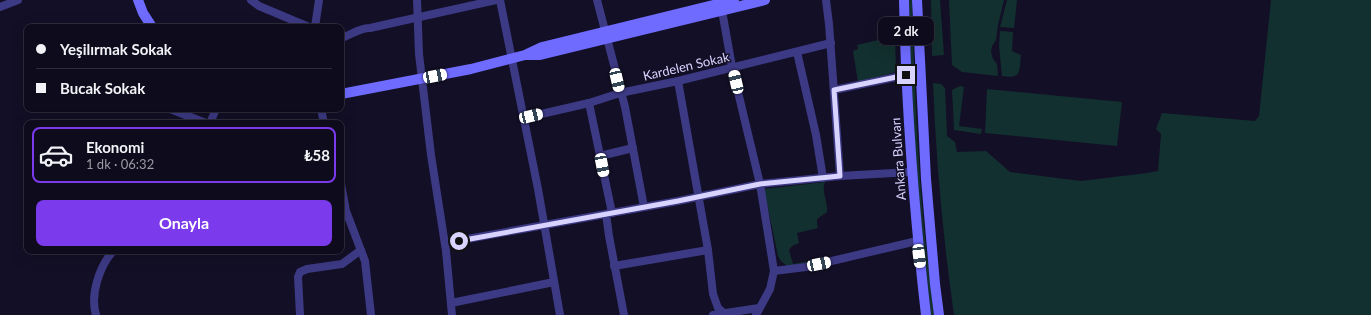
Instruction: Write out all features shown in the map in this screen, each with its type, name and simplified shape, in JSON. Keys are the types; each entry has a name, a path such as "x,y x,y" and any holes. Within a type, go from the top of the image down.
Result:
{"main road":[{"path":"138,0 150,24"},
{"path":"344,93 471,69 512,57 525,55 542,47 606,35 734,0"},
{"path":"720,5 765,0"},
{"name":"Ankara Bulvarı","path":"904,0 906,75 912,172 917,241 926,315"},
{"name":"Ankara Bulvarı","path":"917,0 926,179 939,315"}],"street":[{"path":"0,7 18,0"},
{"path":"251,0 259,6 302,24"},
{"path":"316,24 320,0"},
{"path":"417,0 419,54 431,155 445,243 452,315"},
{"path":"344,37 362,29 496,0"},
{"path":"500,0 524,118 560,315"},
{"path":"597,0 620,93 625,107 644,207"},
{"path":"826,0 831,43 840,176"},
{"path":"713,315 724,313 758,312 770,289 774,271 760,184 732,67 720,5"},
{"name":"Kardelen Sokak","path":"524,118 589,103 620,93 678,81 831,43"},
{"path":"798,52 816,135 823,178"},
{"path":"834,90 906,75"},
{"path":"678,81 708,250 713,294 718,308 724,313"},
{"path":"589,103 600,156 609,214 609,236 624,315"},
{"path":"178,112 198,120"},
{"path":"207,120 214,112"},
{"path":"600,156 633,148"},
{"path":"445,243 609,214 760,184 840,176 912,172"},
{"path":"344,200 346,211 365,261 371,315"},
{"path":"774,271 806,267 917,241"},
{"path":"300,315 298,277 300,272 307,269 342,264 361,250"},
{"path":"614,266 708,250"},
{"path":"96,315 94,303 98,281 104,264 111,254"},
{"path":"451,302 554,282"}],"green space":[{"path":"909,0 912,0 916,114 925,238 934,315 931,315 916,158 911,79"},
{"path":"931,0 940,0 944,55 932,56"},
{"path":"949,0 1004,0 996,40 992,46 991,52 993,59 997,64 998,76 962,72 952,65"},
{"path":"1007,0 1017,0 1014,28 1000,27"},
{"path":"1271,0 1371,0 1371,315 954,315 940,199 933,83 941,84 945,88 947,136 955,142 957,152 986,151 1010,172 1081,181 1158,171 1161,134 1156,129 1162,113 1255,121 1259,116"},
{"path":"1000,31 1013,32 1012,51 1021,55 1018,73 1013,76 1002,76 999,46"},
{"path":"895,36 896,72 858,82 853,51 858,49 857,45"},
{"path":"960,86 964,87 959,126 982,129 981,134 954,130 952,90"},
{"path":"987,89 1122,102 1117,146 985,133"},
{"path":"825,182 824,189 827,212 817,219 818,228 797,233 799,243 792,246 789,250 793,264 825,258 826,260 787,266 778,256 764,189"}],"route":[{"path":"459,241 678,201 760,184 840,176 834,90 906,75"}]}
